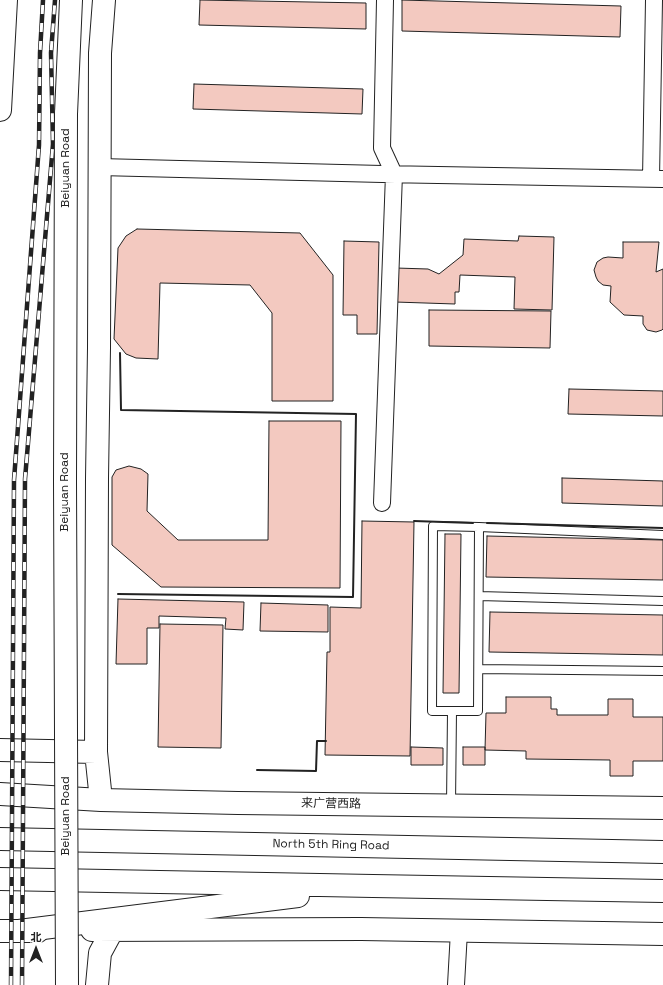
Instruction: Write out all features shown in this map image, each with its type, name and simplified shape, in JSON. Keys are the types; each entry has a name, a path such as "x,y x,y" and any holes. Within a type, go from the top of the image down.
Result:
{"main road":[{"path":"0,110 6,0"},
{"name":"Beiyuan Road","path":"67,985 65,481 66,114 71,0"},
{"path":"101,800 96,752 100,52 104,0"},
{"path":"0,750 96,752"},
{"name":"来广营西路","path":"0,794 101,800 238,803 663,808"},
{"name":"North 5th Ring Road","path":"0,839 663,852"},
{"path":"609,851 663,840"},
{"path":"0,878 663,891"},
{"path":"6,933 373,886"},
{"path":"6,933 113,929 361,929 663,934"},
{"path":"97,985 100,953 113,929"}],"street":[{"path":"382,503 394,174 382,148 385,0"},
{"path":"99,167 657,179 654,0"},
{"path":"456,985 459,931"}],"lane":[{"path":"479,527 478,711 432,710 433,526 479,527 663,535"},
{"path":"479,596 663,601"},
{"path":"479,669 663,671"},
{"path":"451,806 452,710"}],"building":[{"path":"200,0 366,3 366,29 199,25"},
{"path":"402,0 621,6 620,37 402,31"},
{"path":"194,84 363,89 362,114 193,109"},
{"path":"137,229 300,233 333,275 333,401 272,401 272,313 250,285 160,283 158,359 136,358 126,354 114,339 118,248 126,236"},
{"path":"519,236 554,237 552,310 514,309 515,277 460,275 459,292 455,292 455,304 395,302 396,268 428,269 439,274 463,255 464,239 518,241"},
{"path":"344,241 379,242 377,334 357,334 357,315 343,315"},
{"path":"623,242 659,242 656,272 663,269 662,330 656,332 647,330 643,324 643,316 624,315 610,302 611,286 603,285 596,277 594,270 597,262 608,257 623,258"},
{"path":"429,310 551,311 550,348 429,346"},
{"path":"569,389 663,391 663,416 568,414"},
{"path":"269,421 341,421 340,588 161,587 112,545 112,477 116,470 129,466 141,469 148,474 147,511 178,540 268,540"},
{"path":"562,478 663,481 663,506 562,503"},
{"path":"362,521 414,522 410,756 325,755 327,652 330,652 330,607 361,608"},
{"path":"445,534 461,534 459,693 443,693"},
{"path":"487,536 663,540 663,580 486,577"},
{"path":"118,599 244,602 243,630 225,629 226,618 159,616 159,628 147,628 147,664 116,664"},
{"path":"261,603 328,605 328,632 260,631"},
{"path":"490,612 663,615 663,655 489,652"},
{"path":"160,624 223,625 221,748 158,747"},
{"path":"506,697 551,697 551,709 557,709 557,715 608,715 608,699 633,699 633,717 663,717 663,761 633,761 633,776 610,776 610,760 526,759 526,751 485,750 486,713 506,713"},
{"path":"411,747 443,748 443,765 411,765"},
{"path":"463,747 485,747 485,765 463,765"}],"railway":[{"path":"11,985 14,480 39,145 40,53 43,0"},
{"path":"22,985 25,479 53,144 51,53 55,0"}],"wall":[{"path":"118,594 353,597 356,414 121,410 120,353"},
{"path":"414,521 473,523"},
{"path":"487,523 663,528"},
{"path":"257,770 316,771 317,741 326,741"}]}
